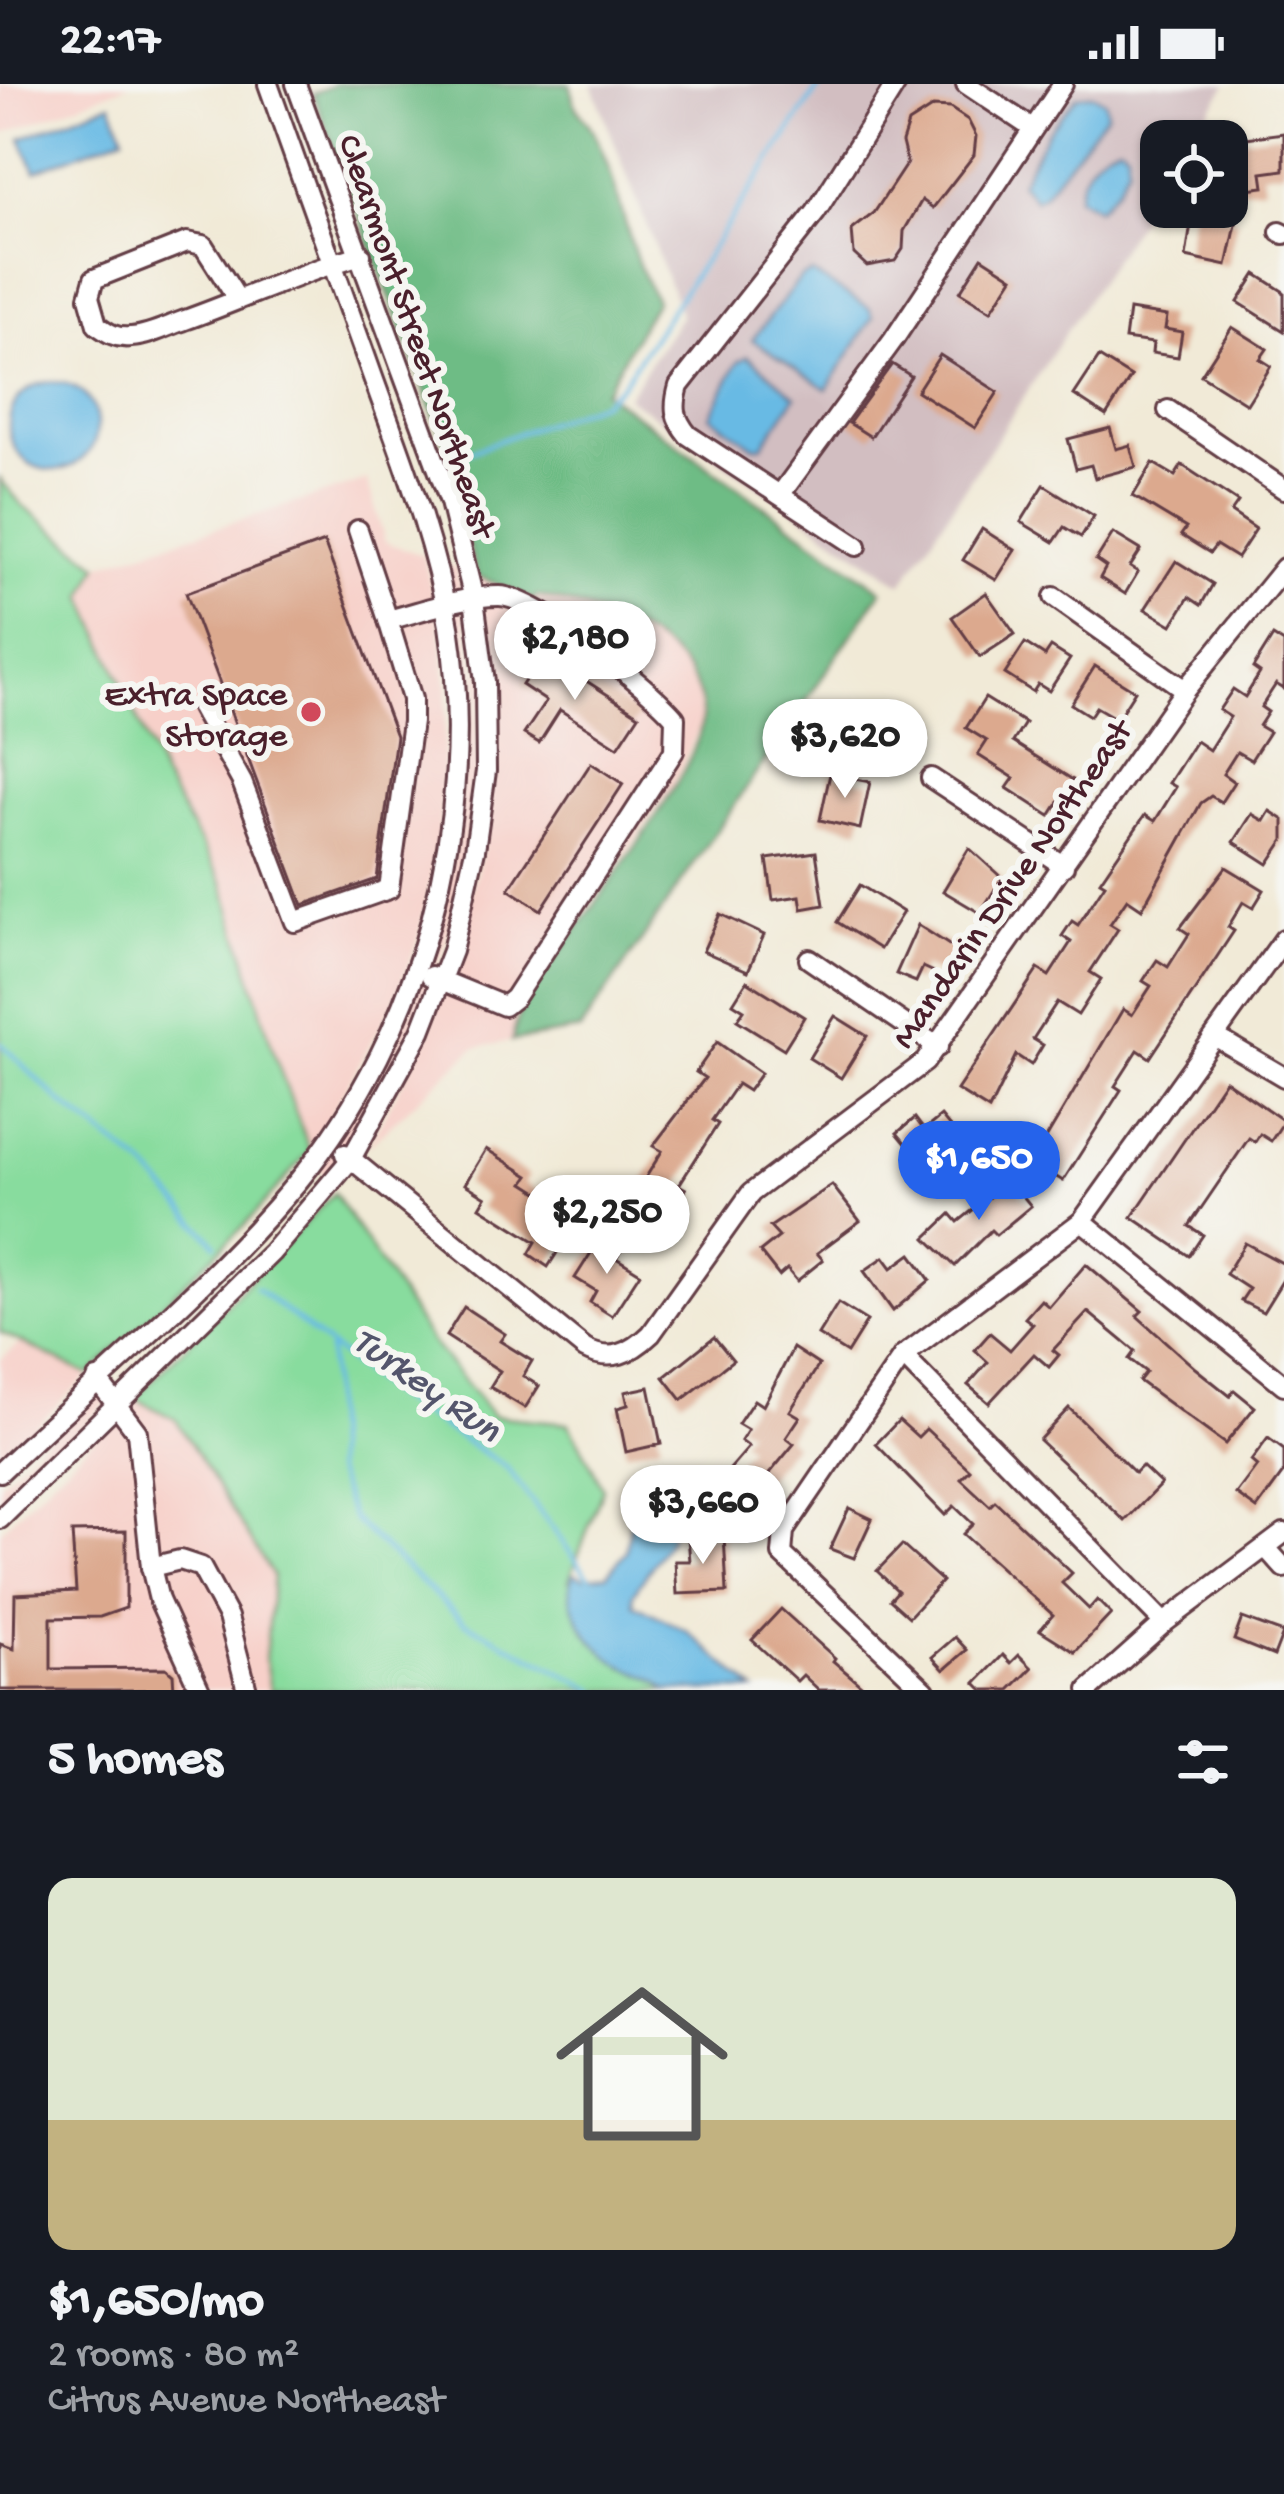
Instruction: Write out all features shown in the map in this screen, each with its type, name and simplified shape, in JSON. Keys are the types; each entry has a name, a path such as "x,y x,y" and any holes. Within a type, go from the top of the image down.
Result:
{"street":[{"path":"270,89 297,84"},
{"name":"Clearmont Street Northeast","path":"0,1519 272,1252 351,1159 421,1031 440,980 475,850 486,771 484,682 474,599 450,502 297,84"},
{"path":"857,545 688,435 677,422 674,405 680,386 816,212 896,84"},
{"path":"966,84 1032,128"},
{"path":"781,495 894,339 1064,84"},
{"name":"Clearmont Street Northeast","path":"0,1472 251,1231 328,1141 370,1070 416,969 449,835 456,688 444,605 424,519 270,89"},
{"path":"238,300 203,245 187,242 94,279 89,297 97,325 113,336 134,338 238,300 332,263 361,255"},
{"path":"1168,410 1284,489"},
{"path":"201,707 242,782 295,922 389,890 412,722 408,683 358,530"},
{"name":"Mandarin Drive Northeast","path":"328,1141 572,1339 597,1355 613,1357 651,1334 751,1193 904,1083 938,1047 1186,690 1284,568"},
{"path":"1054,597 1186,690"},
{"path":"388,620 474,599 517,599 627,671 675,718 678,737 514,998 504,1006 492,1005 416,969"},
{"path":"931,778 1064,866"},
{"path":"925,1690 782,1554 784,1531 903,1356 1082,1221 1284,939"},
{"path":"809,959 938,1047"},
{"path":"1216,1037 1284,1077"},
{"path":"1082,1221 1284,1385"},
{"path":"903,1356 1164,1623"},
{"path":"97,1379 137,1432 151,1567 159,1600 200,1690"},
{"path":"1089,1690 1164,1623 1284,1533"},
{"path":"1266,1548 1284,1568"},
{"path":"151,1567 180,1560 201,1567 228,1617 247,1690"}],"shaded area":[{"path":"0,84 130,84 0,135"},
{"path":"592,84 1227,84 1204,120 1140,120 1140,218 902,584 627,397 681,315"},
{"path":"367,480 385,542 424,556 440,626 447,689 440,834 418,941 391,1008 310,1151 274,1054 223,883 162,776 84,596 99,565"},
{"path":"443,563 457,569 476,683 477,771 467,849 444,949 413,1028 344,1154 325,1177 319,1167 407,1014 434,945 457,836 464,686"},
{"path":"477,576 532,600 537,596 566,602 642,633 678,659 698,694 702,721 672,787 518,1006 512,1041 474,1048 367,1147 429,1033 483,850"},
{"path":"21,1342 89,1375 0,1460 0,1360"},
{"path":"104,1383 119,1390 0,1507 0,1483"},
{"path":"135,1398 176,1420 273,1576 265,1659 270,1690 0,1690 0,1531"}],"green space":[{"path":"336,84 571,84 575,105 603,153 637,259 656,300 604,392 882,590 580,1030 512,1041 529,994 642,838 683,771 702,719 698,692 686,669 642,634 588,610 537,596 533,600 477,576 443,456 448,453 313,93"},
{"path":"0,479 22,505 99,565 84,596 162,776 223,883 274,1054 310,1151 245,1225 89,1375 0,1332"},
{"path":"334,1193 430,1340 493,1416 569,1423 603,1488 569,1580 623,1667 650,1674 667,1690 270,1690 265,1659 273,1576 176,1420 135,1398"}],"water":[{"path":"1093,94 1105,101 1107,113 1035,200 1020,183 1048,131 1077,96"},
{"path":"111,103 124,136 35,171 21,138"},
{"path":"1119,144 1127,150 1128,166 1098,209 1077,197 1079,188 1096,158"},
{"path":"812,273 869,308 873,317 827,389 752,340 801,277"},
{"path":"748,356 796,396 762,446 754,446 710,416 738,362"},
{"path":"53,382 70,385 84,395 94,409 94,443 84,457 70,467 53,470 36,467 22,457 12,443 9,426 12,409 22,395 36,385"},
{"path":"643,1511 656,1511 671,1537 633,1594 634,1604 687,1631 755,1690 667,1690 614,1661 583,1628 572,1600 573,1573 584,1578 607,1575 626,1551 631,1522"}],"building":[{"path":"933,107 950,108 968,120 976,136 974,155 933,208 922,200 904,231 903,249 895,261 867,266 854,254 852,230 874,213 907,163 902,142 908,123"},
{"path":"1284,133 1284,170 1262,173 1264,187 1248,189 1248,138"},
{"path":"1190,228 1235,228 1227,266 1186,257"},
{"path":"982,257 1013,277 991,311 960,292"},
{"path":"1256,274 1284,292 1284,331 1238,302"},
{"path":"1129,310 1167,316 1165,329 1182,332 1178,357 1152,353 1153,343 1125,339"},
{"path":"1232,327 1267,349 1260,359 1271,366 1247,404 1201,375"},
{"path":"940,355 998,392 975,428 917,391"},
{"path":"1099,357 1131,377 1106,416 1074,395"},
{"path":"892,364 911,376 871,437 849,423"},
{"path":"1110,428 1116,449 1130,445 1136,467 1095,478 1091,465 1076,469 1068,439"},
{"path":"1153,463 1175,476 1182,465 1238,502 1231,512 1256,529 1237,558 1216,545 1210,553 1181,535 1186,528 1133,496"},
{"path":"1044,485 1094,516 1081,537 1064,527 1054,542 1021,522"},
{"path":"982,529 1015,550 996,580 963,560"},
{"path":"1113,533 1141,550 1130,567 1138,572 1125,594 1100,578 1106,567 1096,560"},
{"path":"324,542 396,736 377,879 303,905 186,593"},
{"path":"1176,561 1213,584 1201,605 1189,597 1172,625 1145,609"},
{"path":"986,593 1015,634 980,657 952,617"},
{"path":"1273,636 1284,643 1284,689 1276,684 1261,707 1268,712 1259,726 1269,732 1251,760 1237,752 1223,774 1234,782 1221,802 1211,796 1201,803 1142,909 1127,899 1110,924 1118,929 1090,972 1101,979 1078,1015 1057,1002 1033,1039 1043,1045 1031,1065 1016,1055 989,1110 957,1090 1038,969 1049,976 1071,942 1062,936 1072,921 1078,925 1105,884 1100,881 1145,815 1155,821 1176,787 1169,783 1196,741 1209,750 1230,717 1219,710 1233,689 1245,697 1260,673 1253,668"},
{"path":"1025,643 1045,656 1051,647 1070,659 1049,691 1038,684 1033,692 1005,674"},
{"path":"543,653 639,715 618,747 560,710 539,743 524,734 546,701 522,685"},
{"path":"1095,666 1135,691 1117,719 1096,707 1090,716 1071,704"},
{"path":"985,698 1025,723 1013,742 1073,780 1050,816 1007,788 1014,778 978,755 987,741 966,728"},
{"path":"877,708 897,720 872,759 846,743 864,715 871,719"},
{"path":"591,763 623,784 541,910 509,889"},
{"path":"830,774 870,782 860,829 820,820"},
{"path":"1270,811 1284,820 1284,840 1268,864 1234,842 1252,814 1264,821"},
{"path":"969,848 1002,878 980,913 943,891"},
{"path":"816,852 824,905 802,909 800,896 773,900 767,859"},
{"path":"1226,867 1264,890 1253,908 1243,902 1228,927 1234,931 1150,1058 1138,1050 1115,1086 1121,1090 1063,1181 1032,1162 1123,1009 1132,1015 1151,986 1143,981 1157,960 1168,967 1189,934 1180,928"},
{"path":"860,885 903,912 880,949 837,922"},
{"path":"720,914 764,935 748,971 703,951"},
{"path":"918,925 957,950 945,977 923,967 916,982 896,974"},
{"path":"747,981 804,1017 784,1049 737,1020 744,1010 733,1003"},
{"path":"835,1016 867,1036 841,1078 809,1058"},
{"path":"717,1042 761,1073 748,1091 737,1084 712,1120 718,1124 679,1185 686,1189 656,1236 611,1208 620,1193 632,1200 662,1151 653,1146 705,1078 696,1072"},
{"path":"1225,1080 1284,1121 1271,1141 1260,1134 1255,1142 1249,1138 1189,1226 1203,1235 1189,1256 1132,1217"},
{"path":"941,1116 966,1147 932,1175 897,1133 915,1118 924,1130"},
{"path":"486,1149 529,1176 524,1183 579,1218 548,1267 529,1254 536,1242 480,1207 486,1197 465,1184"},
{"path":"1010,1180 1031,1206 996,1235 991,1230 955,1266 926,1238 951,1214 958,1222"},
{"path":"832,1185 860,1221 817,1253 823,1260 797,1281 787,1269 779,1276 760,1252 779,1237 770,1227"},
{"path":"601,1237 621,1250 616,1258 640,1273 612,1316 590,1302 596,1291 575,1278"},
{"path":"1245,1243 1284,1264 1284,1278 1263,1312 1241,1301 1249,1289 1226,1274"},
{"path":"911,1254 930,1280 893,1311 864,1271 884,1257 892,1268"},
{"path":"1086,1264 1142,1311 1137,1316 1195,1368 1230,1396 1234,1390 1255,1407 1225,1444 1139,1381 1146,1372 1129,1359 1135,1351 1088,1312 1053,1350 1059,1355 1049,1367 1034,1354 989,1403 968,1385 988,1362 975,1350 990,1333 1010,1350 1033,1324 1025,1318 1041,1300 1049,1307"},
{"path":"838,1303 867,1321 847,1353 818,1335"},
{"path":"464,1307 505,1334 500,1341 532,1361 523,1376 539,1386 525,1408 490,1387 500,1371 446,1336"},
{"path":"714,1337 733,1360 682,1400 664,1377"},
{"path":"793,1348 819,1365 790,1411 800,1417 786,1438 794,1444 737,1513 712,1490 749,1447 741,1441 748,1430 738,1424 754,1400 763,1406"},
{"path":"649,1387 661,1444 626,1452 617,1408 628,1405 625,1392"},
{"path":"1069,1408 1135,1473 1142,1466 1161,1484 1125,1521 1039,1440"},
{"path":"899,1420 918,1437 926,1429 970,1470 961,1479 990,1506 995,1501 1072,1573 1062,1583 1089,1609 1097,1600 1111,1614 1075,1652 1040,1630 1053,1615 963,1534 973,1524 954,1506 945,1515 876,1444"},
{"path":"1268,1438 1284,1450 1284,1472 1257,1509 1236,1494 1257,1466 1251,1461"},
{"path":"849,1508 872,1519 854,1558 830,1549"},
{"path":"126,1531 126,1608 100,1617 51,1618 51,1669 166,1668 173,1674 174,1690 0,1690 0,1644 14,1649 15,1594 76,1591 72,1532"},
{"path":"724,1535 727,1592 677,1594 675,1561 690,1561 688,1537"},
{"path":"902,1545 942,1581 909,1617 890,1600 898,1591 877,1571"},
{"path":"781,1609 867,1690 819,1690 803,1675 797,1681 752,1640"},
{"path":"1242,1618 1283,1633 1274,1656 1234,1640"},
{"path":"955,1637 967,1650 944,1670 932,1657"},
{"path":"1003,1655 1011,1663 1019,1655 1032,1668 1010,1690 983,1690 976,1683"}],"waterway":[{"path":"466,453 602,402 622,384 821,84"},
{"name":"Turkey Run","path":"0,1043 61,1102 146,1168 216,1244"},
{"name":"Turkey Run","path":"256,1288 389,1393 506,1467 591,1580"},
{"path":"329,1349 334,1470 353,1519 464,1622 596,1690"}],"place":[{"name":"Extra Space Storage","path":"311,712"}]}
